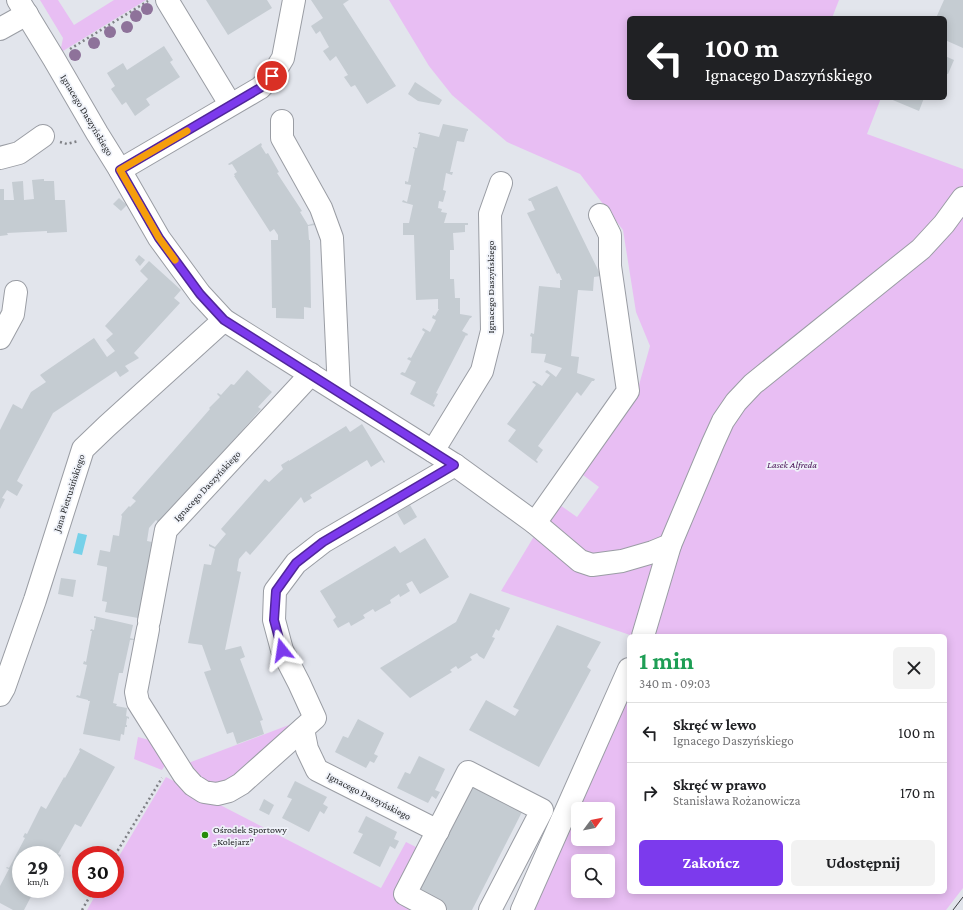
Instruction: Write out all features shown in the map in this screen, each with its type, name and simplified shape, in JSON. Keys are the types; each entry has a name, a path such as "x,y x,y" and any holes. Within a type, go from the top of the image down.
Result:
{"street":[{"path":"168,0 230,104"},
{"path":"120,170 230,104 260,88 272,76 282,58 294,0"},
{"name":"Ignacego Daszyńskiego","path":"22,7 159,238 200,294 224,320 339,391 454,465 535,523 580,561 592,565 622,561 653,552 670,545"},
{"path":"0,29 22,7"},
{"path":"282,121 282,138 321,208 332,238 339,391"},
{"path":"0,158 19,153 43,136"},
{"name":"Ignacego Daszyńskiego","path":"433,451 482,370 492,331 490,214 501,183"},
{"path":"644,634 670,545 723,421 736,402 753,384 921,249 944,224 963,198"},
{"path":"535,523 628,391 610,266 610,235 600,215"},
{"path":"0,338 13,314 16,292"},
{"name":"Jana Pietrusińskiego","path":"1,690 35,600 83,449 224,320"},
{"name":"Ignacego Daszyńskiego","path":"311,374 166,530 136,692 138,702 184,775 192,785 204,792 217,794 229,791 240,784 315,718 282,650 274,620 276,591 296,563 323,542 454,465"},
{"path":"522,910 627,673"},
{"name":"Ignacego Daszyńskiego","path":"303,729 307,749 317,770 438,831"},
{"path":"435,910 405,894 468,772 561,820"},
{"path":"490,910 542,810"}],"path":[{"path":"54,59 150,0"},
{"path":"120,846 174,758"},
{"path":"82,910 89,898"}],"green space":[{"path":"40,0 58,0 74,25 114,0 146,0 63,51 61,48 63,38"},
{"name":"Lasek Alfreda","path":"389,0 839,0 833,16 627,16 627,100 880,100 867,134 963,169 963,888 946,910 526,910 571,812 571,846 615,846 615,802 576,802 627,690 627,894 947,894 947,634 627,634 501,591 536,533 557,503 577,517 599,487 579,472 637,392 650,346 636,312 623,230 580,174 507,142 452,95 429,66"},
{"path":"302,720 237,780 215,790 183,765"},
{"path":"138,737 153,741 169,759 162,770 134,759"},
{"name":"Ośrodek Sportowy „Kolejarz”","path":"166,777 381,888 406,842 420,849 424,910 87,910 94,898 124,898 124,848"}],"water":[{"path":"78,533 87,535 82,555 73,553"}],"building":[{"path":"206,0 267,0 272,8 228,35"},
{"path":"311,0 349,0 343,4 396,86 367,104 355,85 351,87 344,77 348,75 336,56 330,61 323,51 329,47 320,31 316,34 311,26 323,18"},
{"path":"944,0 963,0 963,48 947,41 947,16 937,16"},
{"path":"164,46 173,60 170,62 180,77 146,99 150,105 135,116 126,102 122,105 111,89 115,86 107,73 123,63 127,70"},
{"path":"947,57 954,60 947,74"},
{"path":"415,82 442,100 439,105 418,101 408,94"},
{"path":"893,100 923,100 919,111"},
{"path":"443,124 468,129 464,142 457,141 450,172 453,172 452,175 446,173 443,190 446,191 443,202 439,201 438,208 442,209 441,212 447,213 444,223 468,223 468,225 465,225 465,232 453,233 454,250 450,250 450,279 454,279 455,298 460,298 460,314 472,316 462,331 468,334 467,336 466,335 436,393 438,394 433,404 435,405 434,407 410,394 416,382 400,374 402,372 405,373 411,361 407,359 409,357 411,358 425,332 422,330 423,328 430,332 436,320 432,318 433,315 435,316 439,309 438,299 416,300 414,235 403,235 403,223 409,223 413,205 402,202 403,200 407,202 411,185 405,184 405,181 408,182 415,149 413,147 417,148 420,134 418,134 419,132 439,137"},
{"path":"261,143 261,146 266,154 268,153 279,172 277,173 302,211 300,212 308,225 315,223 315,225 308,226 310,240 311,308 304,307 304,319 276,318 276,308 272,308 271,240 278,240 278,235 274,229 270,232 234,176 237,172 232,164 228,164"},
{"path":"44,179 44,181 54,181 55,200 65,200 67,232 47,233 47,231 7,233 8,235 0,236 0,189 4,189 4,200 14,200 12,182 23,181 24,200 34,199 32,180"},
{"path":"557,186 601,276 594,277 593,291 578,290 571,356 579,357 577,373 595,379 581,396 577,392 538,446 543,450 536,460 538,462 537,463 508,441 516,430 507,424 536,385 532,382 534,381 542,386 550,375 545,372 547,370 556,377 562,368 544,362 546,354 531,353 532,337 530,336 531,333 534,334 539,286 560,288 560,280 562,280 559,273 557,274 527,213 535,210 531,201 528,199"},
{"path":"119,198 127,205 121,211 113,204"},
{"path":"139,255 145,260 140,266 135,260"},
{"path":"149,261 181,290 174,298 180,303 134,353 139,358 125,366 129,371 120,377 116,371 53,413 17,481 23,485 17,496 7,490 2,498 5,499 0,509 0,430 13,404 22,409 31,392 46,382 40,375 94,338 107,357 115,351 106,340 113,334 105,326 148,279 140,271"},
{"path":"247,370 272,392 258,407 261,409 239,434 241,435 238,435 159,523 156,520 149,528 147,541 152,542 138,618 105,612 107,602 102,601 107,567 97,565 100,550 110,552 113,535 119,536 121,515 136,501 132,498 220,397 217,394 218,393 221,395 231,384 234,385"},
{"path":"362,424 385,462 384,463 382,460 371,467 367,460 310,495 312,498 304,503 301,497 250,555 246,551 239,559 237,571 241,572 225,650 241,646 245,657 240,659 263,720 260,721 264,734 237,744 233,732 227,734 204,672 211,670 202,645 188,643 204,564 211,565 215,549 209,546 209,544 215,547 226,534 221,529 265,479 269,482 283,469 281,465 346,426 350,432"},
{"path":"410,505 417,517 404,525 397,513"},
{"path":"425,538 449,577 420,594 412,581 406,584 410,591 400,597 399,594 390,600 391,603 375,612 373,609 363,615 365,618 351,626 349,622 338,628 333,620 336,617 320,591 395,546 400,553"},
{"path":"61,578 76,580 73,597 58,594"},
{"path":"470,593 510,608 499,631 496,629 492,637 495,638 484,659 477,653 470,657 472,660 458,669 456,666 450,670 452,672 410,698 380,668 456,622"},
{"path":"94,616 133,625 130,638 134,640 130,640 123,673 119,673 113,703 117,704 116,706 127,708 126,716 129,717 129,719 127,718 127,727 125,727 124,735 121,734 120,741 83,734 90,701 76,697 77,695 80,696 87,665 83,664 84,661 86,662 92,631 90,631 91,629 94,630 96,618 94,618"},
{"path":"557,625 601,642 587,667 591,670 539,767 469,730 486,700 515,716 519,710 513,707"},
{"path":"358,719 384,733 374,754 378,756 374,763 370,761 366,768 335,752 343,736 348,738"},
{"path":"80,748 115,767 81,827 75,824 63,846 21,846 25,838 23,837 25,833 27,834 41,806 46,809 64,777 65,778 80,751"},
{"path":"419,756 445,769 435,790 440,792 436,799 432,796 428,803 397,788 405,772 410,774"},
{"path":"295,781 327,797 323,804 328,807 324,814 320,811 309,832 282,818 292,799 287,797"},
{"path":"471,781 524,808 472,910 448,910 414,893"},
{"path":"264,799 274,805 269,815 259,810"},
{"path":"366,816 397,832 394,839 399,841 395,849 390,846 380,867 353,853 363,834 358,832"},
{"path":"12,862 12,898 30,898 24,910 13,910 0,903 0,886 9,869 6,868 9,868"}],"tram line":[{"path":"953,910 963,897"}],"slow traffic":[{"path":"175,260 159,238 120,170 187,131"}],"place":[{"name":"Ośrodek Sportowy „Kolejarz”","path":"205,835"}],"route":[{"path":"272,76 260,88 230,104 120,170 159,238 200,294 224,320 454,465 323,542 296,563 276,591 274,620 282,650"}]}
